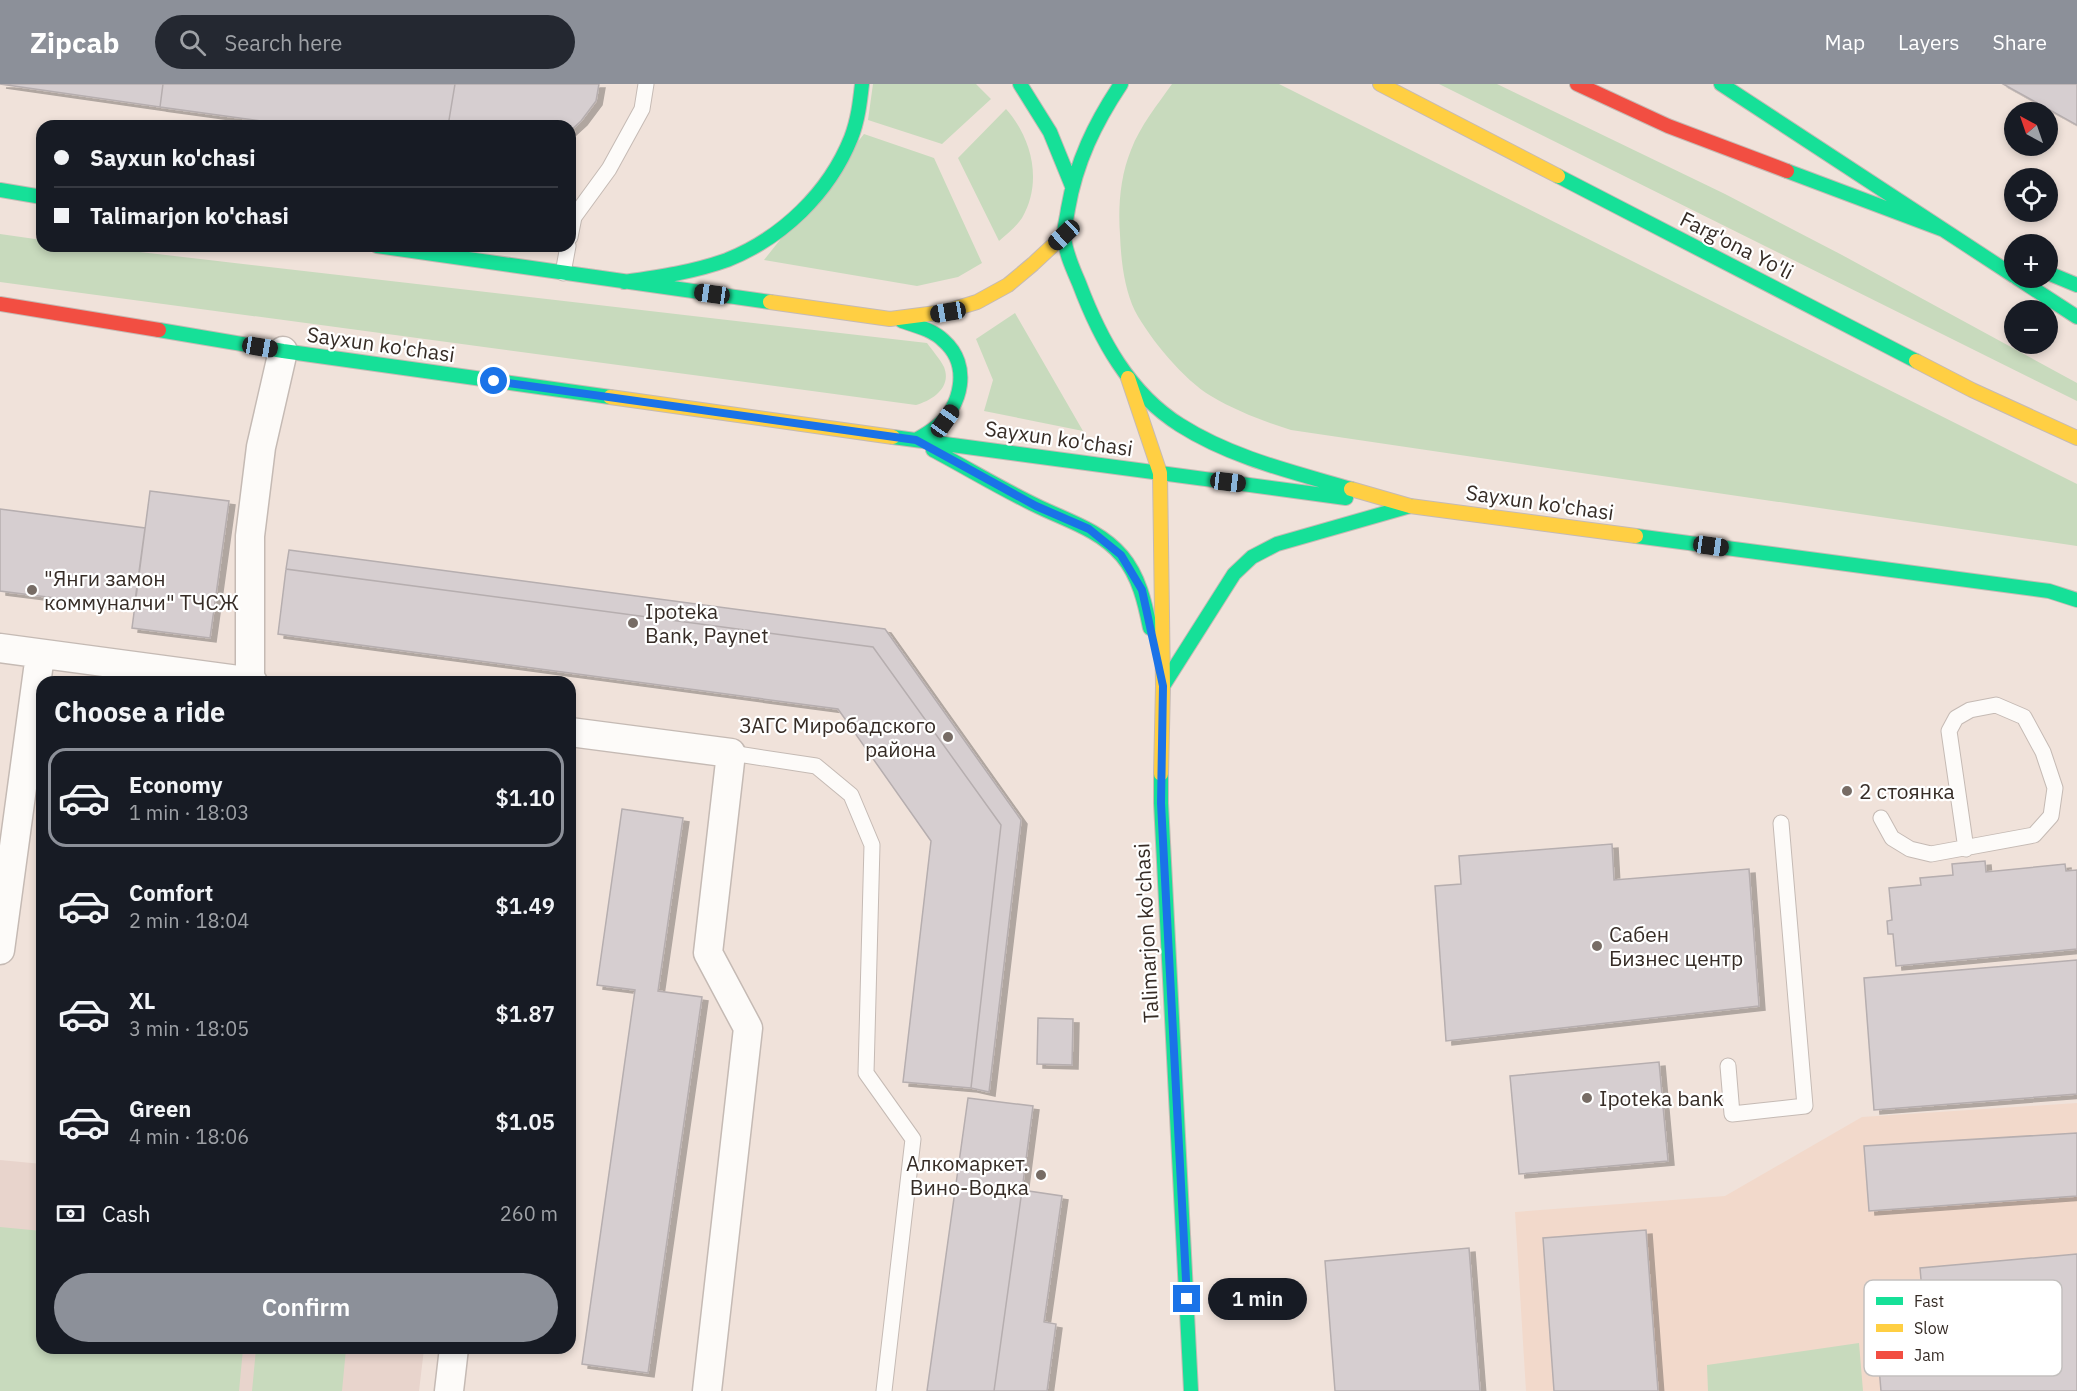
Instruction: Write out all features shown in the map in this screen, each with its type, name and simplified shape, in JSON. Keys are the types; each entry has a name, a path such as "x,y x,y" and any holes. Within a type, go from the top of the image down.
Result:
{"main road":[{"path":"624,282 673,275 721,262 755,247 785,225 816,194 840,160 857,124 862,84"},
{"path":"1020,84 1050,132 1072,186"},
{"path":"1121,84 1103,111 1081,156 1072,186 1064,235 1078,284 1088,307 1110,351 1128,378 1152,404 1180,425 1213,443 1275,467 1410,506"},
{"name":"Farg'ona Yo'li","path":"1380,84 1972,390 2077,438"},
{"path":"1577,84 1668,126 2004,255"},
{"path":"1721,84 2004,269"},
{"path":"0,190 36,195"},
{"path":"890,319 923,317 975,303 1023,274 1064,235"},
{"path":"418,252 914,323 939,334 952,349 960,370 960,393 952,411 937,429 916,440"},
{"path":"2058,277 2077,285"},
{"path":"2033,288 2077,317"},
{"name":"Sayxun ko'chasi","path":"0,304 283,351 916,440 2049,591 2077,600"},
{"name":"Talimarjon ko'chasi","path":"1128,378 1160,473 1163,686 1161,803 1191,1391"},
{"path":"916,440 1036,506 1089,529 1121,555 1142,590 1163,686"},
{"path":"1163,686 1234,574 1252,557 1277,544 1410,506"},
{"path":"2049,591 2077,593"}],"street":[{"path":"251,676 250,536 261,447 283,351"},
{"path":"0,648 204,676"},
{"path":"37,676 40,655"},
{"path":"0,950 36,684"},
{"path":"576,733 731,753 708,953 748,1028 707,1391"},
{"path":"449,1391 453,1354"}],"lane":[{"path":"576,214 609,169 642,109 646,84"},
{"path":"563,273 567,252"},
{"path":"1881,818 1892,838 1910,849 1931,854 1966,849 2034,835 2051,816 2055,788 2043,752 2024,717 1996,705 1970,710 1956,718 1948,731 1966,849"},
{"path":"731,753 816,766 851,795 872,845 866,1073 913,1139 884,1391"},
{"path":"1728,1066 1731,1114 1805,1106 1781,823"}],"shaded area":[{"path":"2077,1103 2077,1391 1526,1391 1515,1212 1725,1196 1862,1117"},
{"path":"0,1160 36,1163 36,1354 423,1354 419,1391 0,1391"}],"green space":[{"path":"873,84 976,84 991,99 942,144 868,120"},
{"path":"1172,84 1279,84 2077,484 2077,546 1291,430 1230,406 1211,396 1190,380 1159,346 1135,311 1124,274 1119,214 1124,171 1139,132"},
{"path":"1439,84 1497,84 1725,194 2004,343 2004,354 2024,354 2077,383 2077,401"},
{"path":"1006,109 1022,133 1028,147 1033,175 1032,190 1022,218 999,241 958,158"},
{"path":"864,134 934,158 982,263 958,277 917,286 764,260"},
{"path":"0,234 36,239 36,252 140,252 927,343 944,367 946,374 939,392 929,400 916,405 0,282"},
{"path":"1015,313 1083,431 984,411 993,380 976,339"},
{"path":"0,1227 36,1230 36,1354 243,1354 239,1391 0,1391"},
{"path":"1859,1343 1863,1391 1708,1391 1707,1365"},
{"path":"256,1354 346,1354 342,1391 252,1391"}],"building":[{"path":"0,84 163,84 160,107"},
{"path":"163,84 455,84 449,120 254,120 160,107"},
{"path":"455,84 599,84 596,101 576,126 576,120 449,120"},
{"path":"2003,84 2077,84 2077,125 2058,114 2058,102 2035,102"},
{"path":"150,491 229,501 210,638 132,628"},
{"path":"0,509 145,528 134,608 0,591"},
{"path":"289,550 885,629 1021,820 989,1092 971,1088 1001,825 873,647 286,569"},
{"path":"286,569 873,647 1001,825 971,1088 903,1082 931,841 838,709 278,634"},
{"path":"622,809 683,818 658,991 702,997 648,1373 582,1364 635,990 597,985"},
{"name":"Сабен Бизнес центр","path":"1612,844 1614,880 1749,869 1759,1006 1446,1041 1435,886 1461,884 1459,856"},
{"path":"1985,861 1986,872 2065,864 2066,871 2077,870 2077,949 1896,966 1893,934 1888,934 1887,921 1892,920 1889,888 1921,885 1920,878 1953,875 1952,864"},
{"path":"2077,960 2077,1094 1874,1110 1864,978"},
{"path":"1038,1018 1073,1019 1072,1065 1037,1064"},
{"name":"Ipoteka bank","path":"1659,1062 1668,1161 1519,1174 1510,1076"},
{"path":"968,1098 1033,1106 994,1391 927,1391"},
{"path":"2077,1133 2077,1196 1869,1211 1864,1146"},
{"path":"1022,1190 1062,1196 1044,1322 1056,1324 1047,1391 994,1391"},
{"path":"1646,1230 1658,1391 1554,1391 1543,1238"},
{"path":"1469,1248 1480,1391 1335,1391 1325,1261"},
{"path":"2077,1254 2077,1391 1881,1391 1880,1376 2062,1376 2062,1280 1921,1280 1920,1268"}],"traffic: fast":[{"path":"624,282 689,271 727,260 747,251 785,226 817,195 842,158 855,124 862,84"},
{"path":"1020,84 1050,132 1072,186"},
{"path":"1121,84 1103,113 1081,159 1064,233 1072,266 1087,304 1107,344 1131,381 1146,397 1162,412 1200,437 1220,447 1285,470 1351,489"},
{"path":"1721,84 2004,269"},
{"path":"1787,171 1944,230"},
{"path":"1558,176 1916,361"},
{"path":"0,190 36,196"},
{"path":"419,252 770,302"},
{"path":"2058,277 2077,285"},
{"path":"2032,288 2077,317"},
{"path":"902,321 940,337 952,351 958,362 960,373 960,385 952,408 936,427 916,440"},
{"path":"159,330 283,351 610,397"},
{"path":"893,437 1346,498"},
{"path":"933,450 1022,498 1081,526 1113,547 1133,572 1150,628"},
{"path":"1163,686 1234,574 1252,557 1277,544 1410,506"},
{"path":"1636,536 2049,591 2077,600"},
{"path":"1161,774 1191,1391"}],"traffic: slow":[{"path":"1380,84 1558,176"},
{"path":"770,302 890,319 944,312 977,302 1008,285 1064,235"},
{"path":"1916,361 1972,390 2077,438"},
{"path":"1128,378 1160,473 1163,686 1161,774"},
{"path":"610,397 893,437"},
{"path":"1351,489 1410,506 1636,536"}],"traffic: jam":[{"path":"1577,84 1668,126 1787,171"},
{"path":"0,304 159,330"}],"place":[{"name":"\"Янги замон коммуналчи\" ТЧСЖ","path":"32,590"},
{"name":"Ipoteka Bank, Paynet","path":"633,623"},
{"name":"ЗАГС Миробадского района","path":"948,737"},
{"name":"2 стоянка","path":"1847,791"},
{"name":"Сабен Бизнес центр","path":"1597,946"},
{"name":"Ipoteka bank","path":"1587,1098"},
{"name":"Алкомаркет. Вино-Водка","path":"1041,1175"}],"route":[{"path":"494,381 916,440 1036,506 1089,529 1121,555 1142,590 1163,686 1161,803 1187,1299"}]}
